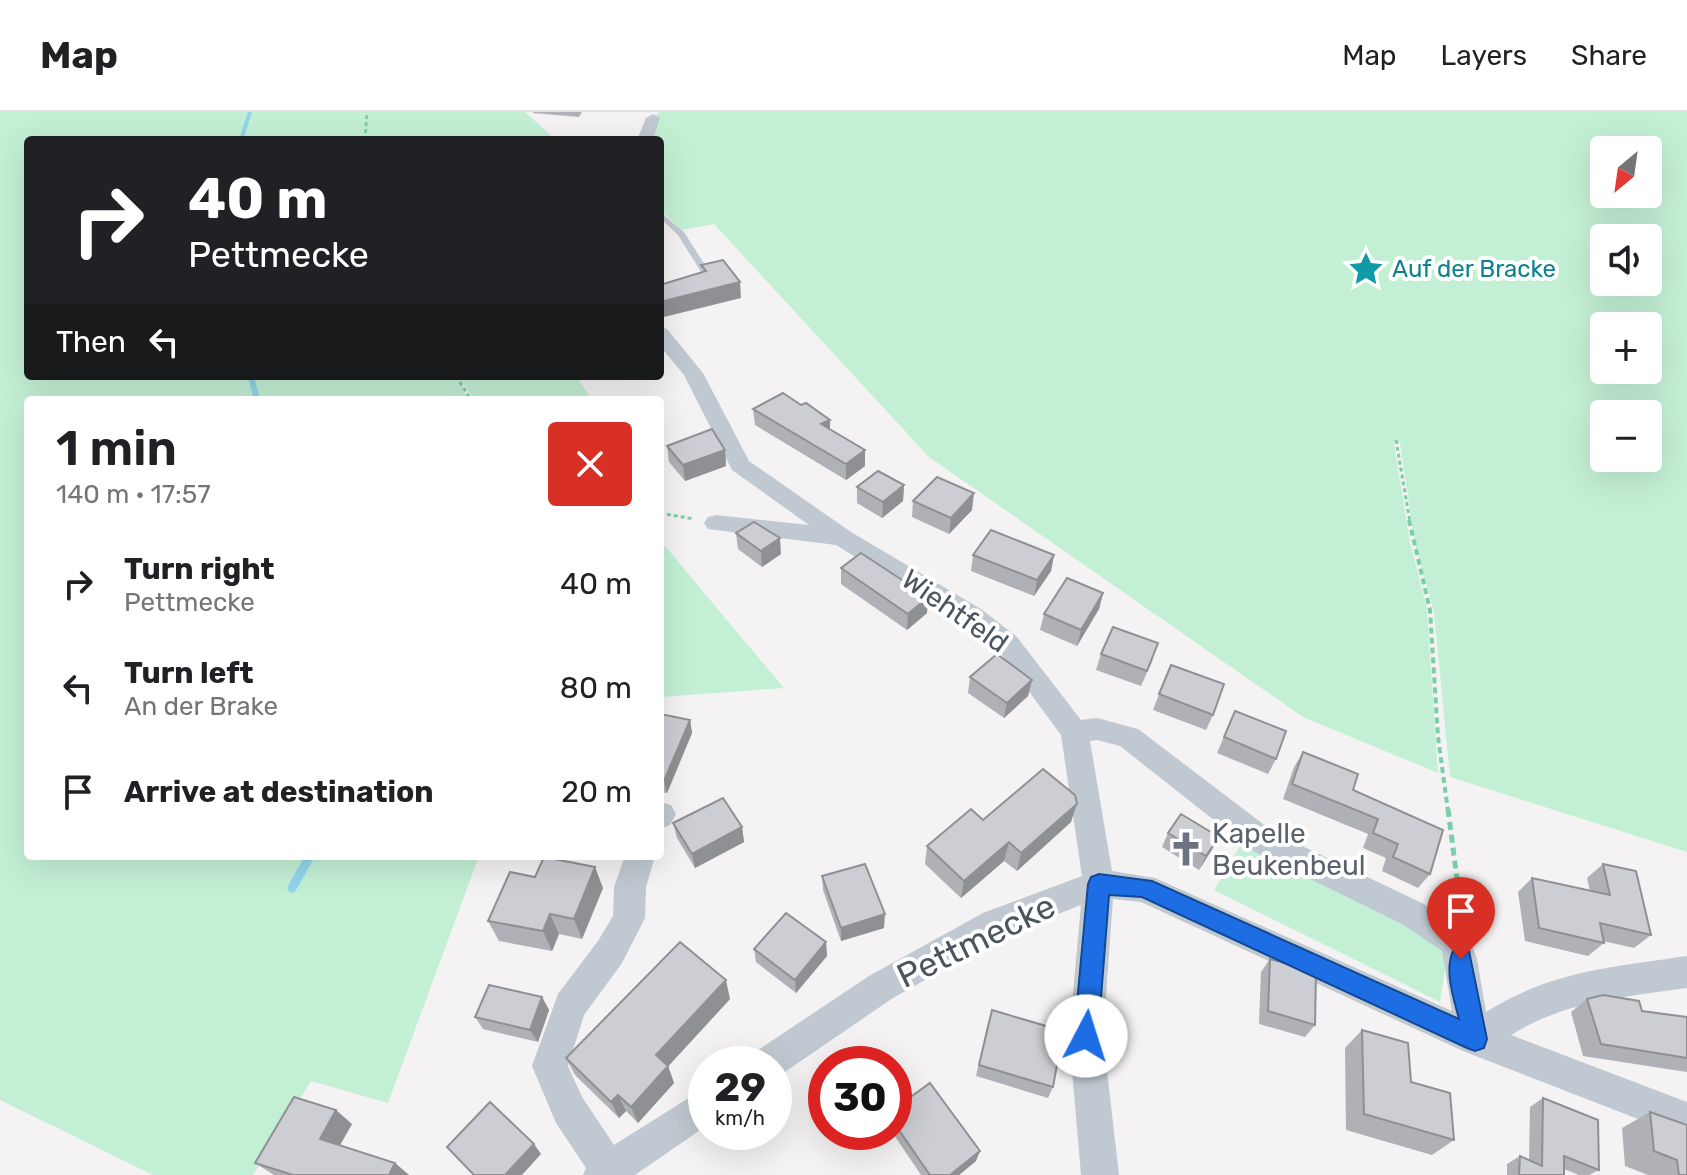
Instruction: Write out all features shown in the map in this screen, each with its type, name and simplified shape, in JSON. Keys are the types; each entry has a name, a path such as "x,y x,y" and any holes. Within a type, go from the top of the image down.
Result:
{"street":[{"path":"646,136 653,118"},
{"name":"Wiehtfeld","path":"664,338 693,373 740,465 843,538 972,616 1008,644 1074,732 1099,884 1086,1036 1100,1175"},
{"name":"Wiehtfeld","path":"716,523 843,538"},
{"path":"1074,732 1097,729 1128,737 1264,842 1413,914 1455,941 1475,1039 1525,1007 1581,987 1687,972"},
{"path":"639,860 630,887 629,918 610,952 570,1006 550,1066 569,1110 605,1173 688,1117"},
{"name":"Pettmecke","path":"792,1047 881,987 994,924 1099,884 1144,888 1475,1039 1687,1120"}],"lane":[{"path":"664,218 681,234 706,273"}],"path":[{"path":"365,136 367,112"},
{"path":"1396,440 1413,543 1430,610 1438,737 1459,895 1455,941"},
{"path":"664,514 716,523"}],"green space":[{"path":"0,112 525,112 552,136 24,136 24,380 579,380 589,396 472,396 463,383 462,390 467,396 24,396 24,860 478,860 388,1103 311,1081 253,1175 153,1175 0,1100"},
{"path":"659,112 1687,112 1687,852 1450,777 1434,612 1415,544 1400,443 1394,443 1410,542 1427,609 1438,773 1303,717 929,457 714,224 682,230 664,214 664,136 650,136"},
{"path":"664,545 784,688 664,697"},
{"path":"1243,841 1427,933 1444,957 1440,1002 1214,890"}],"building":[{"path":"723,260 740,282 664,301 664,284 706,271 701,265"},
{"path":"783,393 801,405 806,403 830,420 821,424 865,450 846,464 753,409"},
{"path":"712,429 725,450 683,465 667,446"},
{"path":"878,471 904,485 883,502 857,487"},
{"path":"937,477 974,493 951,518 913,501"},
{"path":"754,522 780,538 761,551 736,533"},
{"path":"991,530 1054,555 1037,580 973,555"},
{"path":"861,553 928,597 908,614 841,568"},
{"path":"1067,578 1103,593 1081,630 1044,614"},
{"path":"1113,627 1158,643 1147,671 1101,654"},
{"path":"997,654 1032,680 1007,703 970,677"},
{"path":"1171,665 1224,684 1213,715 1159,694"},
{"path":"1235,711 1286,731 1276,759 1224,737"},
{"path":"664,715 690,720 664,781"},
{"path":"1303,752 1358,774 1353,790 1443,830 1430,874 1393,857 1398,844 1373,833 1378,819 1292,784"},
{"path":"1043,769 1075,795 1077,804 1021,853 1009,842 964,881 927,846 971,809 983,820"},
{"path":"723,798 742,827 692,854 673,823"},
{"path":"1181,814 1219,837 1206,856 1168,833"},
{"path":"543,860 595,867 574,919 550,914 543,931 488,921 510,872 535,877"},
{"path":"865,864 885,914 841,928 822,876"},
{"path":"1603,864 1636,871 1651,935 1600,923 1604,943 1539,928 1532,878 1610,895"},
{"path":"786,913 826,942 795,980 754,949"},
{"path":"680,942 726,980 656,1055 668,1066 631,1107 618,1095 611,1102 566,1058"},
{"path":"1270,959 1316,972 1315,1025 1268,1011"},
{"path":"489,985 542,997 530,1030 475,1017"},
{"path":"1603,995 1639,1001 1642,1011 1687,1017 1687,1058 1601,1044 1587,999"},
{"path":"992,1010 1063,1031 1053,1087 979,1065"},
{"path":"1362,1030 1408,1043 1411,1082 1450,1093 1454,1140 1364,1114"},
{"path":"930,1083 980,1151 950,1175 930,1175 912,1149 912,1096"},
{"path":"294,1097 336,1110 320,1139 395,1163 389,1175 293,1175 255,1163"},
{"path":"1543,1098 1598,1120 1599,1170 1564,1156 1564,1175 1519,1175 1520,1156 1542,1166"},
{"path":"490,1102 534,1144 505,1175 474,1175 447,1147"},
{"path":"1650,1112 1687,1125 1687,1175 1679,1175 1677,1160 1654,1151"}],"waterway":[{"path":"242,136 250,112"},
{"path":"252,380 256,396"},
{"path":"292,888 308,860"}],"place":[{"name":"Auf der Bracke","path":"1366,269"},
{"name":"Kapelle Beukenbeul","path":"1186,849"}],"route":[{"path":"1086,1036 1099,884 1144,888 1475,1039 1463,987 1461,959"}]}
